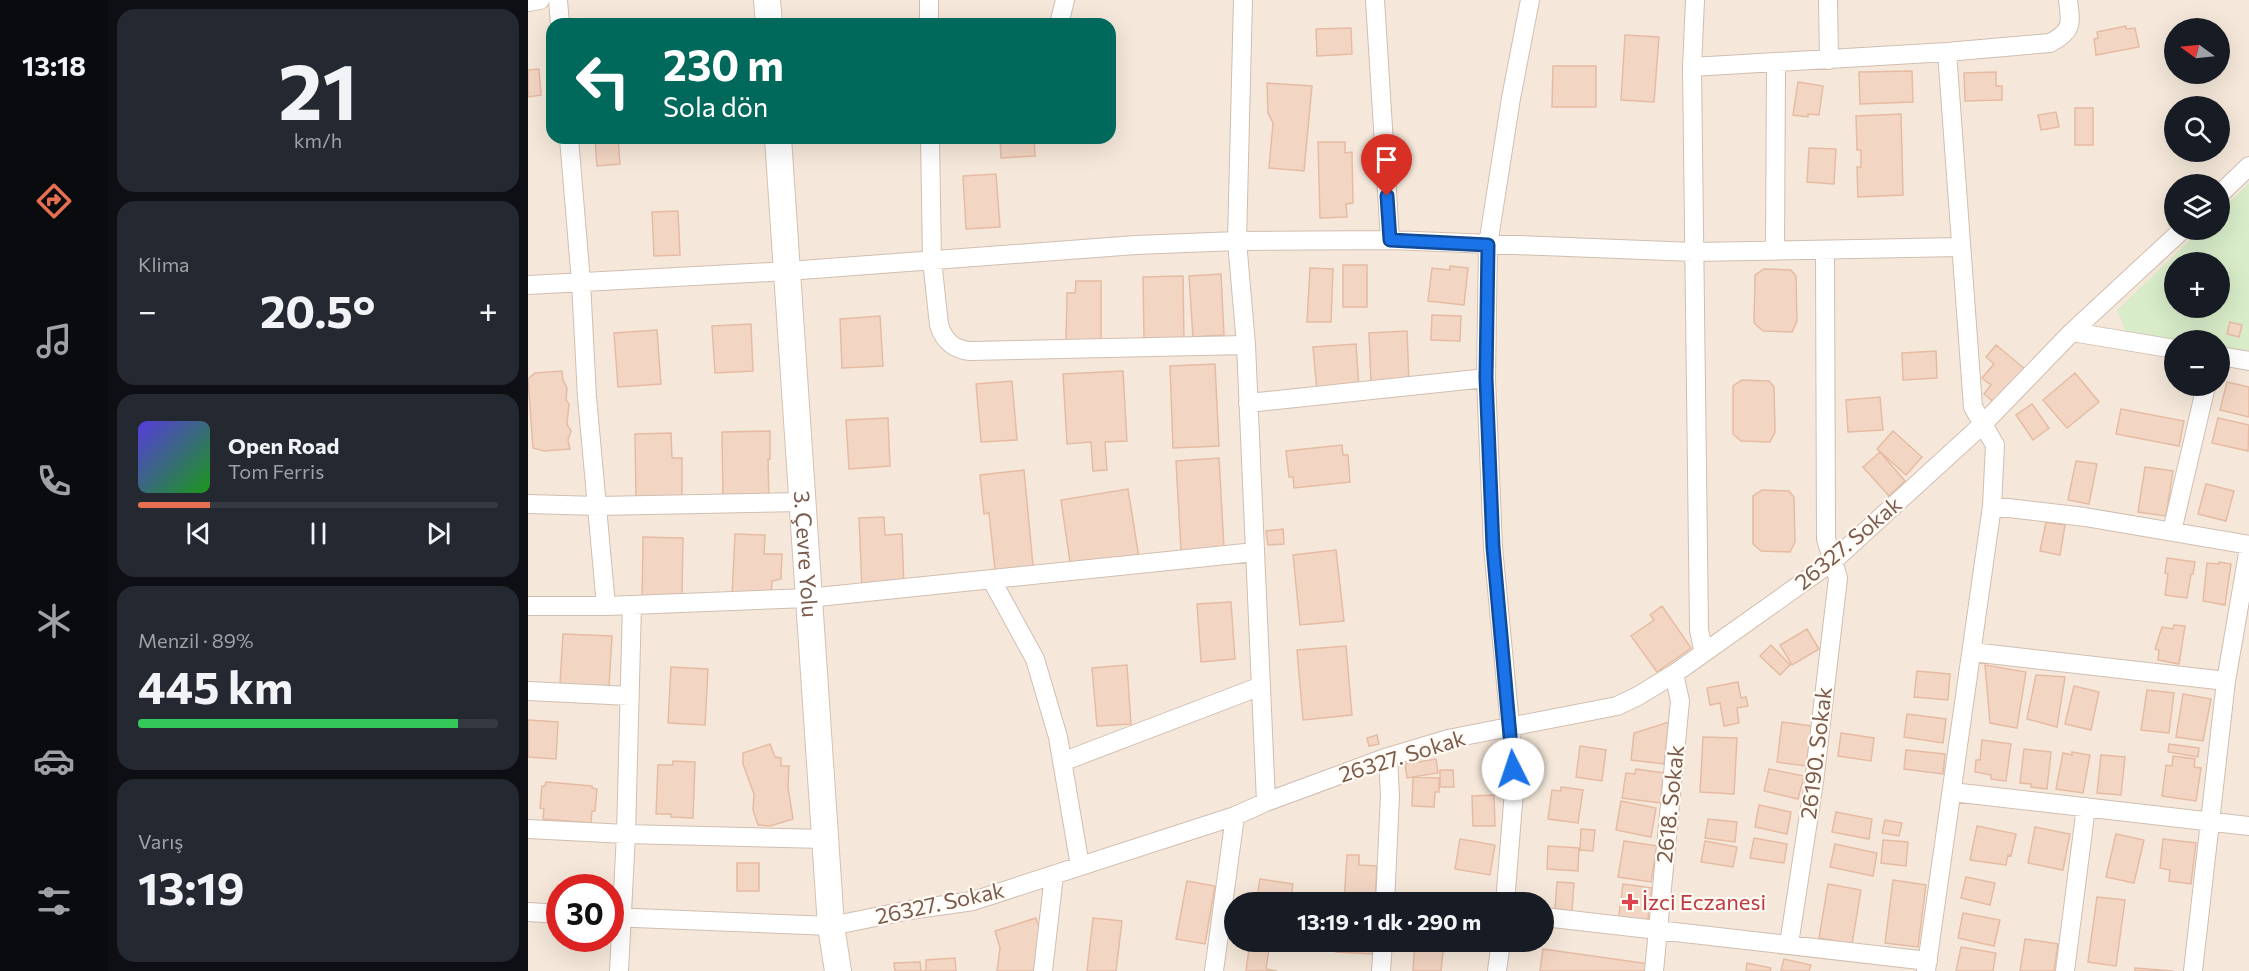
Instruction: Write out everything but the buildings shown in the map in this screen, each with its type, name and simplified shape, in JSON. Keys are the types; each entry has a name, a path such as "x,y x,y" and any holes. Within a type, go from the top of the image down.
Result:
{"main road":[{"path":"767,0 768,18"},
{"name":"3. Çevre Yolu","path":"778,144 831,926 838,971"}],"street":[{"path":"528,2 540,0"},
{"path":"558,0 560,18"},
{"path":"929,0 929,18"},
{"path":"1060,18 1065,0"},
{"path":"1243,0 1237,241 1246,345 1266,802"},
{"path":"1375,0 1390,240"},
{"path":"1506,892 1514,791 1493,547 1486,378 1488,245 1511,98 1530,0"},
{"path":"1695,0 1692,68 1699,630 1704,653"},
{"path":"1828,0 1829,60"},
{"path":"1692,68 2050,44 2068,30 2071,22 2068,1"},
{"path":"1554,918 1789,944 1927,966 1992,506 1995,445 1973,408 1947,52"},
{"path":"1775,251 1776,63"},
{"path":"570,144 581,282 587,397 606,606"},
{"path":"930,144 932,260 939,325 946,341 961,350 1246,345"},
{"path":"2230,184 2249,166"},
{"path":"528,285 788,271 1136,245 1237,241 1390,240 1694,252 1960,247"},
{"name":"26327. Sokak","path":"624,918 831,926 910,910 973,901 1235,816 1266,802 1388,757 1448,739 1510,725 1617,706 1674,674 1833,561 1982,424 2072,332 2171,240"},
{"name":"26190. Sokak","path":"1789,944 1814,782 1838,578 1826,539 1825,250"},
{"path":"2072,332 2164,346"},
{"path":"2230,358 2249,361"},
{"path":"1248,403 1486,378"},
{"path":"2172,531 2204,396"},
{"path":"528,504 598,506 802,502"},
{"path":"1992,506 2172,531 2249,546 2226,681 2193,971"},
{"path":"528,606 606,606 808,598 1255,552"},
{"path":"991,579 1035,659 1058,737 1080,866"},
{"path":"621,874 626,834 632,605"},
{"path":"1972,652 2226,681"},
{"name":"2618. Sokak","path":"1654,971 1680,701 1674,674"},
{"path":"1062,762 1261,686"},
{"path":"528,691 630,696"},
{"path":"1386,892 1390,796 1388,757"},
{"path":"1952,792 2249,826"},
{"path":"2066,971 2086,807"},
{"path":"1214,971 1235,816"},
{"path":"528,829 825,839"},
{"path":"1043,971 1054,874"},
{"path":"528,912 546,913"},
{"path":"618,952 619,971"},
{"path":"1381,971 1382,952"},
{"path":"1497,971 1500,952"}],"shaded area":[{"path":"528,0 2249,0 2249,971 528,971"}],"green space":[{"path":"2249,183 2249,352 2230,349 2230,330 2164,330 2164,338 2126,332 2117,310 2164,265 2164,318 2230,318 2230,252 2178,252 2190,240 2230,240 2230,201"}],"place":[{"name":"İzci Eczanesi","path":"1630,902"}],"route":[{"path":"1387,196 1390,240 1488,245 1486,378 1493,547 1513,769"}]}
